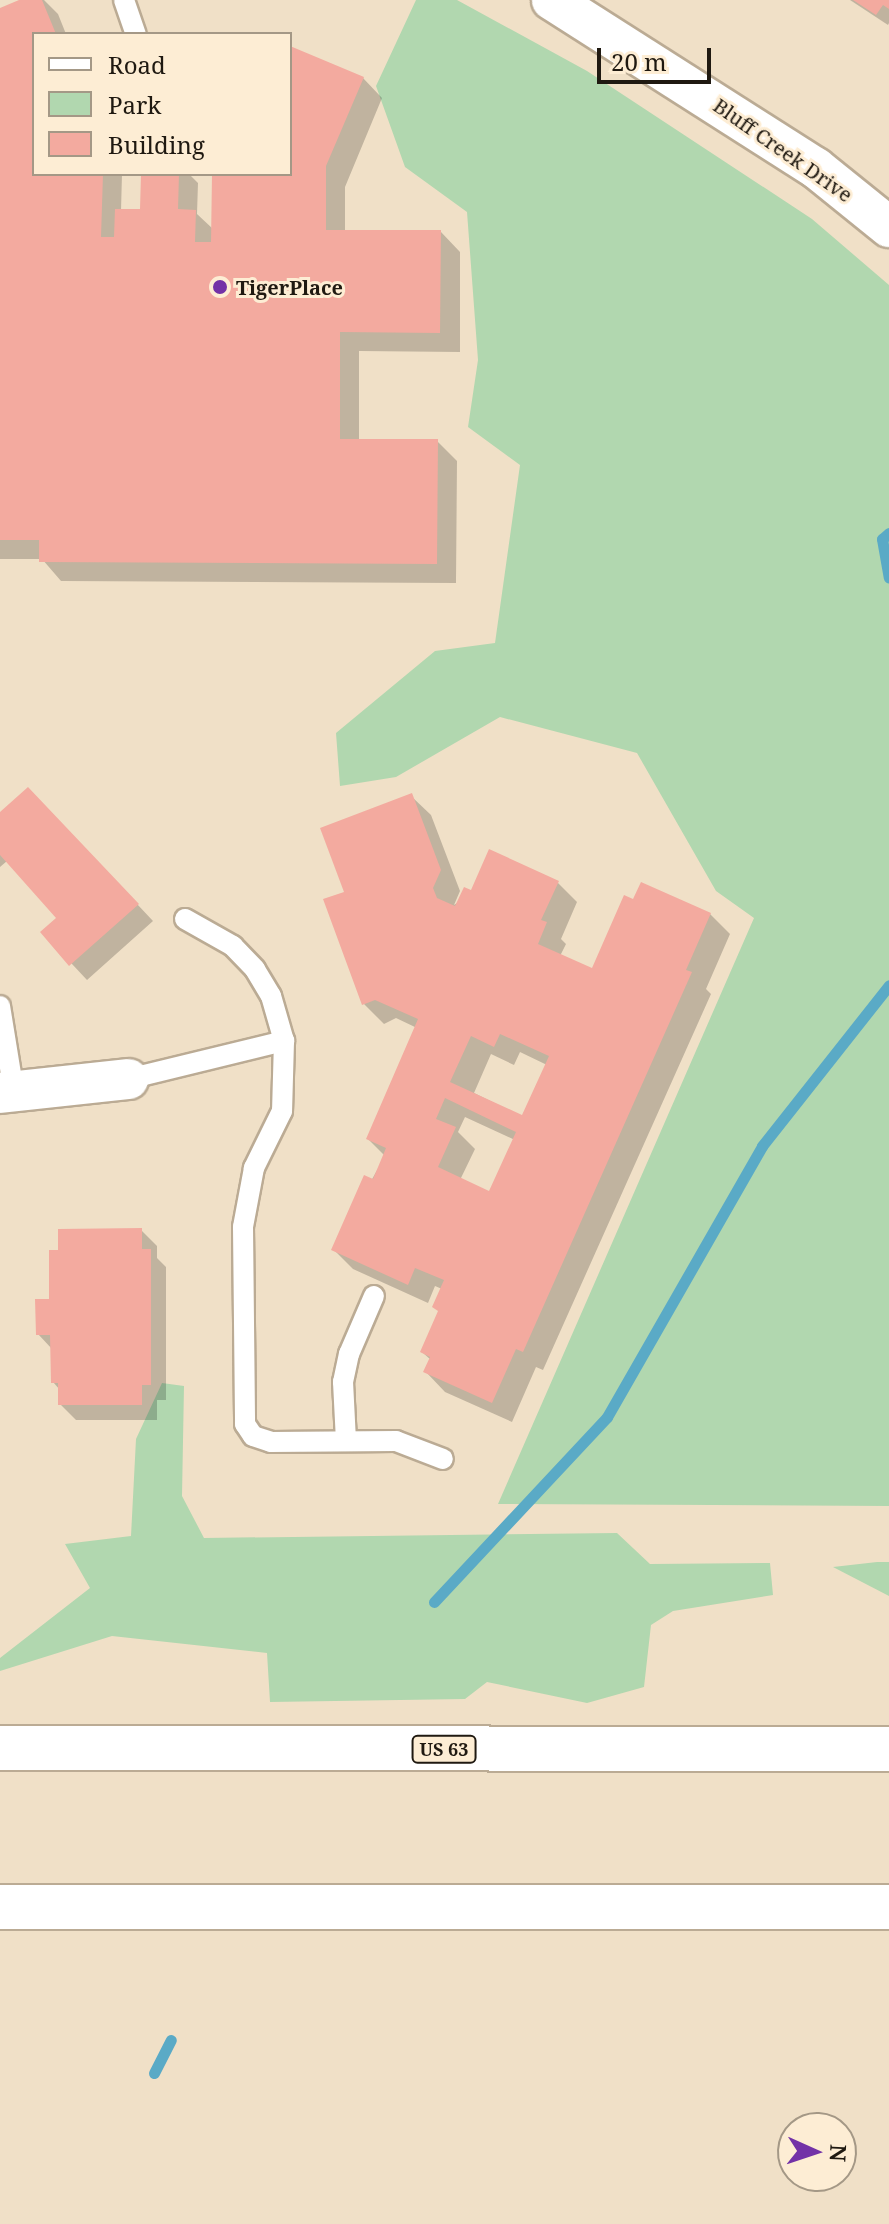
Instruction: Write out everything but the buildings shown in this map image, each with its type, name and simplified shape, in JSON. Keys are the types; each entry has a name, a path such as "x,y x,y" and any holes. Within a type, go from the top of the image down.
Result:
{"highway":[{"name":"US 63","path":"0,1748 889,1749"},
{"path":"0,1907 889,1907"}],"street":[{"name":"Bluff Creek Drive","path":"552,0 816,168 889,227"},
{"path":"7,1092 128,1079"}],"lane":[{"path":"124,0 135,32"},
{"path":"185,919 233,946 255,969 271,996 284,1041 282,1111 254,1168 243,1227 241,1408 245,1424 262,1439 411,1443 443,1459"},
{"path":"0,1006 7,1092"},
{"path":"128,1079 284,1041"},
{"path":"346,1441 346,1368 374,1296"}],"green space":[{"path":"416,0 457,0 587,71 812,219 889,285 889,1506 498,1504 754,918 716,891 637,753 500,717 396,777 340,786 336,733 435,651 495,643 520,465 468,427 478,360 467,212 405,167 376,86"},
{"path":"162,1383 184,1386 182,1496 204,1538 617,1533 650,1564 770,1563 773,1595 673,1611 651,1625 644,1687 587,1703 487,1682 465,1699 270,1702 267,1653 112,1636 0,1671 0,1658 90,1588 65,1544 131,1536 136,1439"},
{"path":"877,1562 889,1562 889,1596 833,1567"}],"waterway":[{"path":"889,533 882,539 889,577"},
{"path":"434,1602 607,1417 762,1146 889,985"},
{"path":"154,2073 171,2040"}],"place":[{"name":"TigerPlace","path":"220,287"}]}
